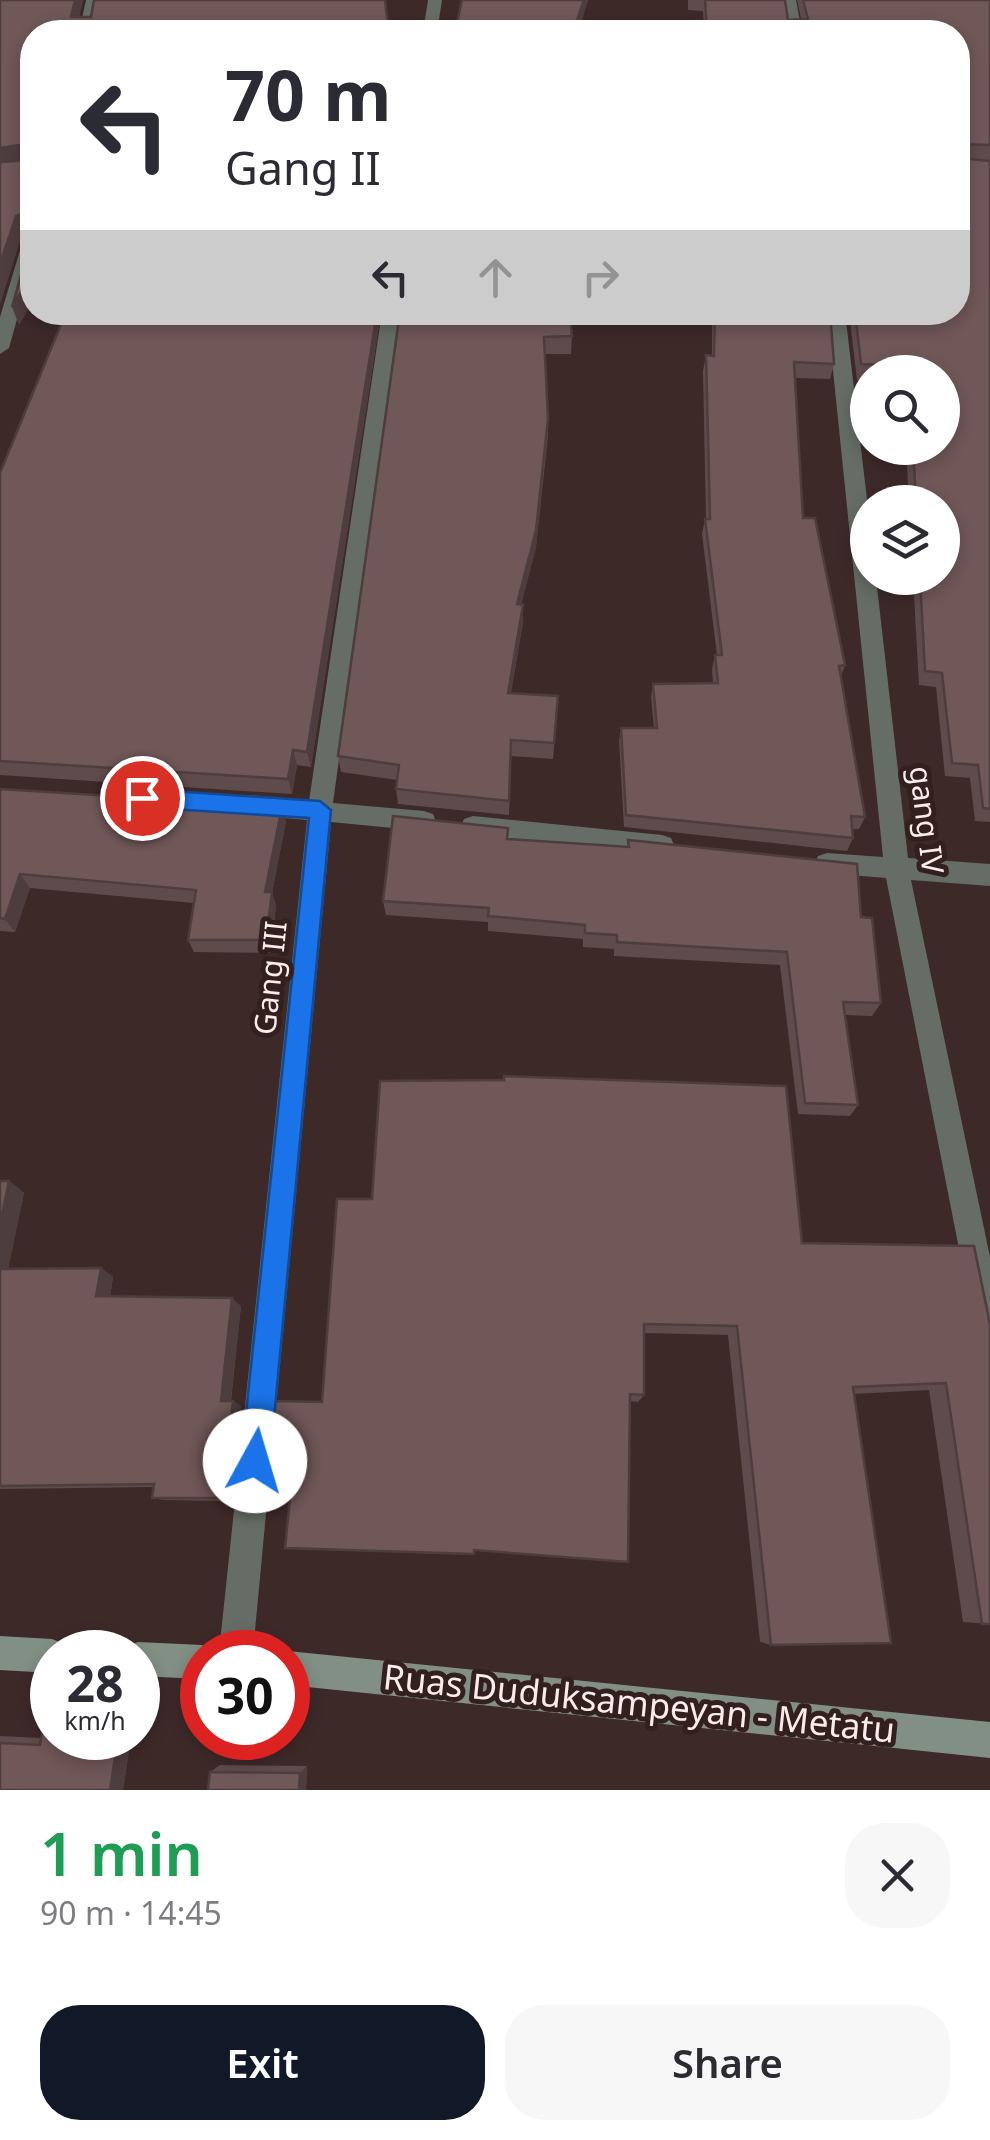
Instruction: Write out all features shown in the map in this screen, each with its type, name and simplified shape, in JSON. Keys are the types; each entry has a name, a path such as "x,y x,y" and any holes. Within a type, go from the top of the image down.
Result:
{"main road":[{"path":"0,1654 30,1655"},
{"name":"Ruas Duduksampeyan - Metatu","path":"310,1670 990,1740"}],"street":[{"path":"0,348 20,279"},
{"name":"Gang III","path":"238,1630 320,810 389,325"},
{"name":"gang IV","path":"837,325 897,870 990,1330"},
{"path":"226,804 678,847"},
{"path":"798,860 990,875"}],"building":[{"path":"0,0 75,0 71,17 91,17 94,0 385,0 387,20 20,20 20,145 0,148"},
{"path":"462,0 584,0 577,20 458,20"},
{"path":"705,0 785,0 788,20 706,20"},
{"path":"803,0 990,0 990,145 970,144 970,20 788,20 808,19"},
{"path":"970,159 990,161 990,809 983,808 978,765 952,763 942,673 925,671 921,595 960,595 960,485 915,485 914,465 960,465 960,355 860,355 856,325 970,325"},
{"path":"20,161 20,214 16,216 0,264 0,162"},
{"path":"61,325 375,325 307,752 293,750 288,779 0,761 0,473"},
{"path":"398,325 571,325 572,336 544,337 548,419 536,530 517,604 523,605 508,693 558,696 554,743 511,740 509,801 396,789 399,765 338,756"},
{"path":"715,325 831,325 834,364 794,362 803,518 815,518 845,665 839,666 865,817 851,816 853,838 626,815 621,728 657,728 653,684 718,683 715,655 722,655 705,519 710,519 706,355 714,356"},
{"path":"0,789 282,807 265,892 272,892 266,940 188,940 196,890 20,874 5,919 0,918"},
{"path":"393,816 508,828 507,839 629,847 628,840 857,864 861,917 872,918 881,1003 843,1002 858,1105 805,1103 787,952 617,942 617,935 585,933 585,925 488,916 489,908 383,901"},
{"path":"504,1076 786,1086 802,1243 974,1246 990,1324 990,1624 982,1624 946,1383 853,1387 891,1643 771,1645 737,1326 644,1324 644,1395 630,1394 628,1562 474,1550 474,1554 285,1548 290,1499 262,1498 272,1401 322,1402 337,1199 372,1199 380,1081 504,1080"},
{"path":"0,1181 9,1181 0,1225"},
{"path":"101,1268 96,1296 232,1298 221,1401 233,1401 222,1498 152,1498 154,1484 0,1486 0,1269"},
{"path":"0,1743 30,1744 30,1760 115,1760 110,1790 0,1790"},
{"path":"210,1772 300,1773 299,1790 208,1790"}],"route":[{"path":"142,798 320,810 255,1461"}]}
